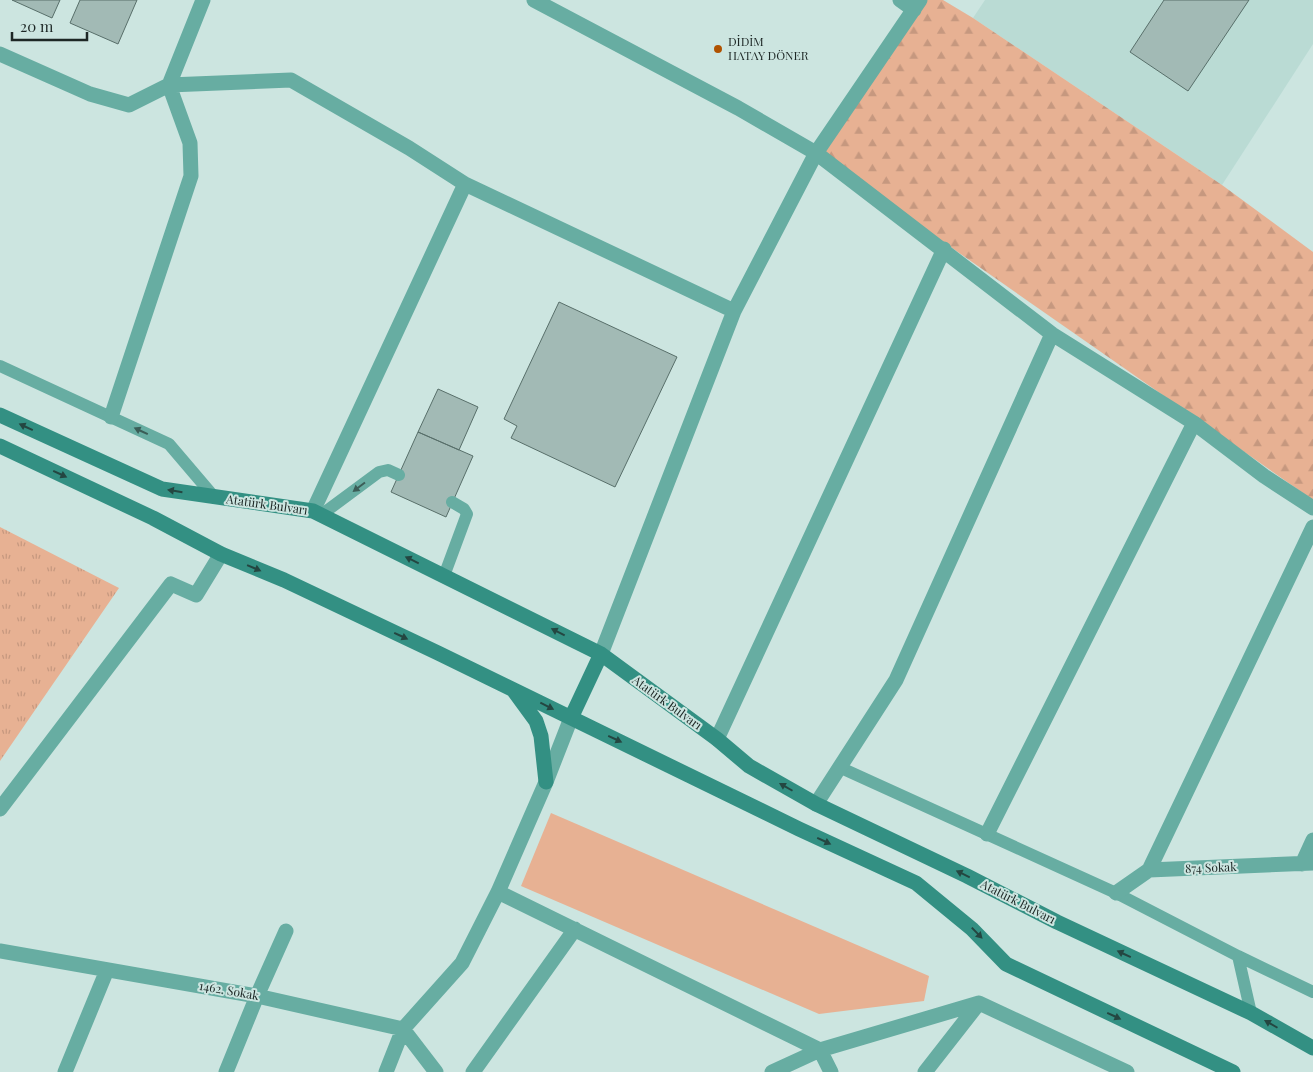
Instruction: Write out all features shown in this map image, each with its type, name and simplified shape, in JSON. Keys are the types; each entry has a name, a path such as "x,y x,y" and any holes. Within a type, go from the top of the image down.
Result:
{"main road":[{"name":"Atatürk Bulvarı","path":"0,415 162,489 317,513 601,654 717,739 749,766 816,804 967,876 1057,922 1251,1013 1313,1048"},
{"path":"0,446 153,518 221,554 284,580 512,688 799,829 916,883 972,929 1006,964 1233,1072"},
{"path":"571,718 601,654"},
{"path":"512,688 536,721 541,736 546,782"}],"street":[{"path":"111,417 191,176 190,143 170,85 203,0"},
{"path":"534,0 738,108 816,153 944,249 1052,334 1194,423 1264,476 1313,508"},
{"path":"601,654 734,311 816,153 917,5 900,0"},
{"path":"2,61 90,94 129,104 170,85 291,80 409,148 466,184 734,311"},
{"path":"317,513 466,184"},
{"path":"717,739 944,249"},
{"path":"816,804 896,680 1052,334"},
{"path":"987,834 1194,423"},
{"path":"1116,893 1149,870 1313,527"},
{"path":"0,809 171,584 196,595 221,554"},
{"path":"386,1072 402,1029 462,964 498,892 546,782 571,718"},
{"path":"1307,864 1313,840"},
{"name":"874 Sokak","path":"1149,870 1307,864"},
{"path":"498,892 820,1050 831,1072"},
{"path":"474,1072 575,929"},
{"path":"226,1072 286,931"},
{"name":"1462. Sokak","path":"0,951 257,996 402,1029"},
{"path":"65,1072 106,970"},
{"path":"925,1072 979,1004"},
{"path":"772,1072 820,1050 979,1004 1127,1072"},
{"path":"402,1029 436,1072"}],"lane":[{"path":"0,366 169,444 216,498"},
{"path":"317,513 379,472 388,470 399,475"},
{"path":"444,576 467,514 464,509 452,502"},
{"path":"839,767 1116,893 1238,956 1313,992"},
{"path":"1238,956 1251,1013"}],"shaded area":[{"path":"985,0 1313,0 1313,44 1222,185 973,18"}],"green space":[{"path":"920,0 943,0 973,18 1222,185 1313,252 1313,500 816,153"},
{"path":"0,527 119,588 0,761"},
{"path":"551,813 929,976 924,1001 819,1014 521,886"}],"building":[{"path":"12,0 60,0 52,18"},
{"path":"80,0 137,0 118,44 70,23"},
{"path":"1164,0 1249,0 1188,91 1130,52"},
{"path":"559,302 677,357 615,487 511,438 517,426 504,419"},
{"path":"438,389 478,407 459,450 418,432"},
{"path":"418,432 473,456 446,517 391,492"}],"place":[{"name":"DİDİM HATAY DÖNER","path":"718,49"}]}
